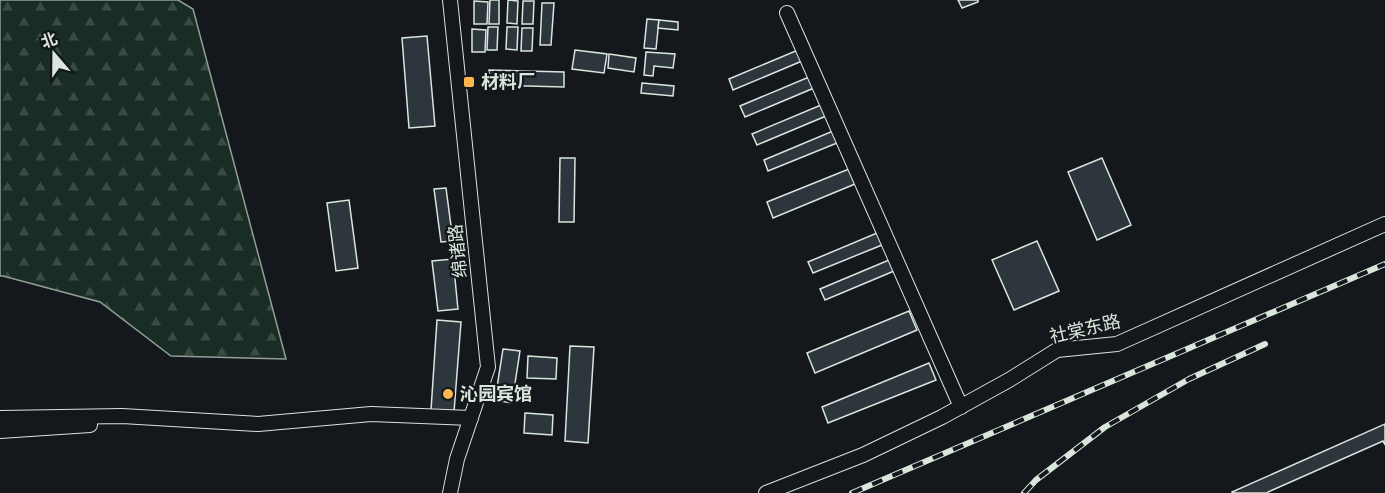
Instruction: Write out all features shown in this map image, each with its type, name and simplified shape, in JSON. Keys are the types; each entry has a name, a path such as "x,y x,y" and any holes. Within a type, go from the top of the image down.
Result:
{"street":[{"name":"绵诸路","path":"450,0 488,367 457,459 450,493"},
{"path":"787,13 961,407"},
{"name":"社棠东路","path":"766,493 863,455 961,407 1058,350 1117,344 1385,224"},
{"path":"0,418 122,416 258,424 371,414 471,418"},
{"path":"0,431 90,425 90,416"}],"green space":[{"path":"0,0 178,0 193,9 286,359 171,356 100,302 0,276"}],"building":[{"path":"490,0 499,0 499,24 489,24"},
{"path":"508,0 518,1 517,24 507,23"},
{"path":"958,0 978,0 978,2 962,8"},
{"path":"474,1 488,2 487,24 474,24"},
{"path":"523,1 534,1 533,24 522,24"},
{"path":"542,3 554,3 551,45 540,45"},
{"path":"647,19 659,20 656,49 644,48"},
{"path":"659,20 678,22 678,30 658,28"},
{"path":"488,27 498,27 497,50 487,50"},
{"path":"507,27 518,27 517,50 506,49"},
{"path":"522,28 533,28 532,51 521,51"},
{"path":"472,29 486,30 485,52 472,52"},
{"path":"427,36 435,126 409,128 402,38"},
{"path":"575,50 607,54 604,73 572,69"},
{"path":"798,50 802,61 733,90 729,79"},
{"path":"646,52 675,54 673,68 654,66 653,76 644,75"},
{"path":"609,54 636,58 634,72 608,68"},
{"path":"489,70 564,72 564,87 489,85"},
{"path":"809,77 814,88 745,117 740,106"},
{"path":"642,83 674,86 673,96 641,93"},
{"path":"821,105 826,116 757,145 752,134"},
{"path":"833,131 837,143 768,171 764,160"},
{"path":"560,158 575,158 574,222 559,222"},
{"path":"1102,158 1131,225 1097,240 1068,172"},
{"path":"849,169 855,184 773,218 767,202"},
{"path":"446,188 453,241 441,242 434,189"},
{"path":"349,200 358,268 336,271 327,203"},
{"path":"877,233 882,245 813,273 808,262"},
{"path":"1037,241 1059,291 1014,310 992,260"},
{"path":"453,259 458,309 438,311 432,261"},
{"path":"889,260 894,271 825,300 820,289"},
{"path":"909,311 917,330 815,373 807,353"},
{"path":"437,320 461,322 454,412 431,410"},
{"path":"570,346 594,347 588,443 565,441"},
{"path":"503,349 520,351 512,403 495,400"},
{"path":"528,356 557,358 556,379 527,378"},
{"path":"929,363 936,380 828,423 822,407"},
{"path":"525,413 553,415 552,435 524,433"},
{"path":"1385,424 1385,445 1383,441 1268,493 1232,493 1232,492"}],"railway":[{"path":"852,493 1385,264"},
{"path":"1024,493 1036,480 1105,427 1189,379 1265,344"}],"place":[{"name":"材料厂","path":"469,82"},
{"name":"沁园宾馆","path":"448,394"}]}
